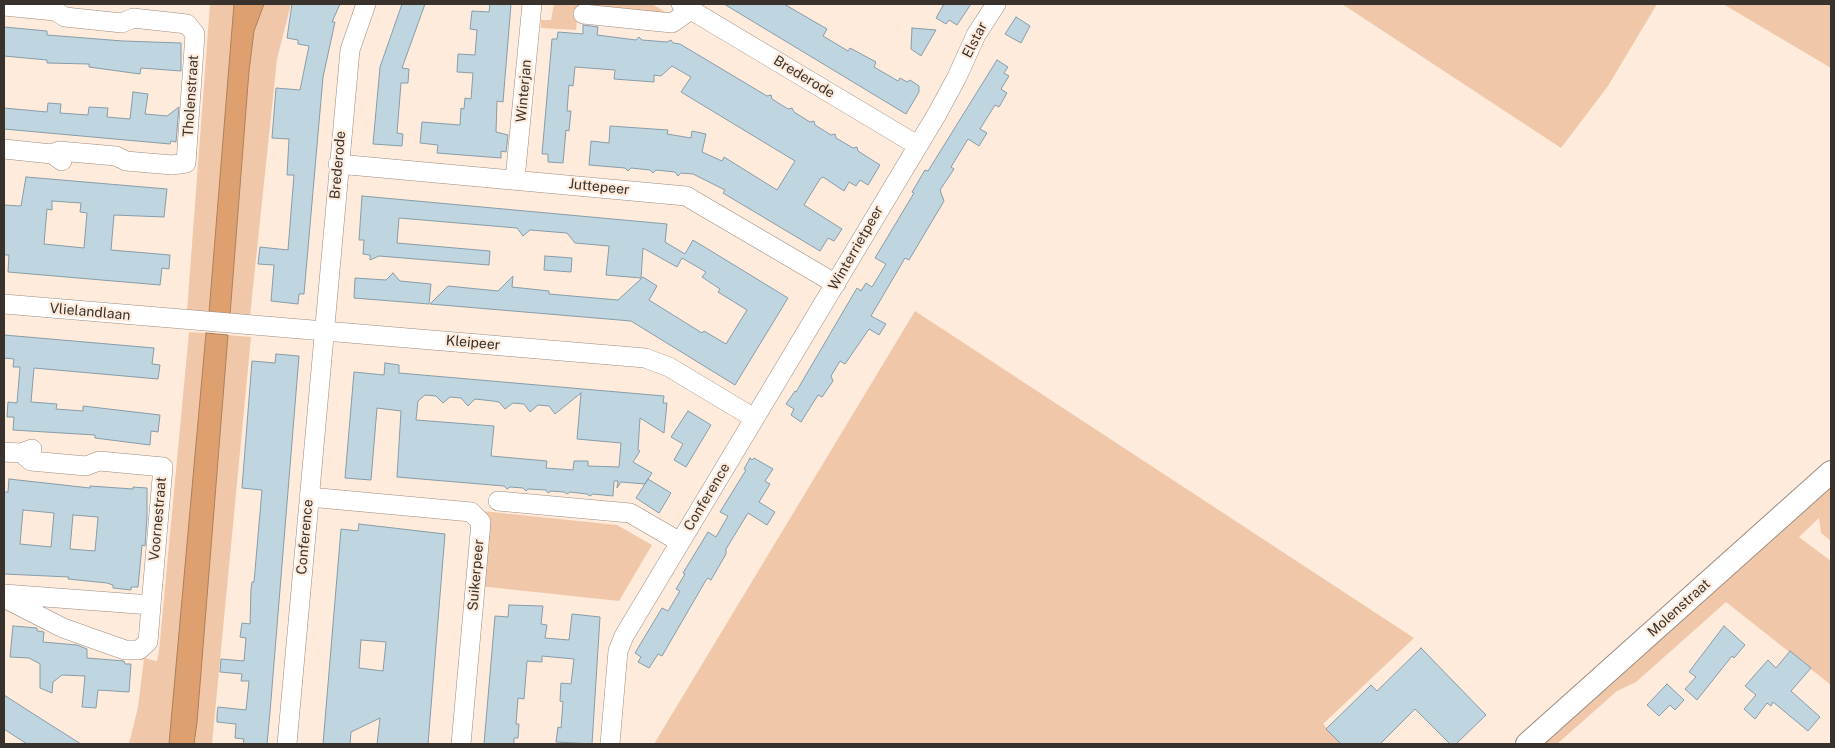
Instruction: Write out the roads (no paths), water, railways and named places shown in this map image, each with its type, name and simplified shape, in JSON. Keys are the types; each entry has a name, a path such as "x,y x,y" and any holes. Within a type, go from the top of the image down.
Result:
{"street":[{"name":"Brederode","path":"323,330 350,50 366,4"},
{"name":"Winterjan","path":"515,179 532,4"},
{"name":"Elstar","path":"957,77 976,35 996,4"},
{"name":"Tholenstraat","path":"4,6 55,11 66,6 125,12 133,18 187,24 195,34 186,163 172,165 126,161 117,167 59,161 52,154 4,149"},
{"name":"Brederode","path":"583,14 672,23 687,7 917,144"},
{"name":"Winterrietpeer","path":"754,418 836,284 957,77"},
{"name":"Juttepeer","path":"338,164 686,196 836,284"},
{"name":"Vlielandlaan","path":"4,304 177,320"},
{"name":"Kleipeer","path":"177,320 323,330 645,358 669,366 754,418"},
{"name":"Conference","path":"287,744 323,330"},
{"name":"Conference","path":"610,744 618,651 624,636 754,418"},
{"name":"Voornestraat","path":"4,598 63,628 124,650 139,650 148,642 163,468 99,461 86,466 31,461 12,452"},
{"name":"Molenstraat","path":"1526,744 1831,472"},
{"name":"Suikerpeer","path":"309,496 471,512 481,522 461,744"},
{"path":"498,501 630,513 680,542"},
{"path":"4,594 151,605"}]}
